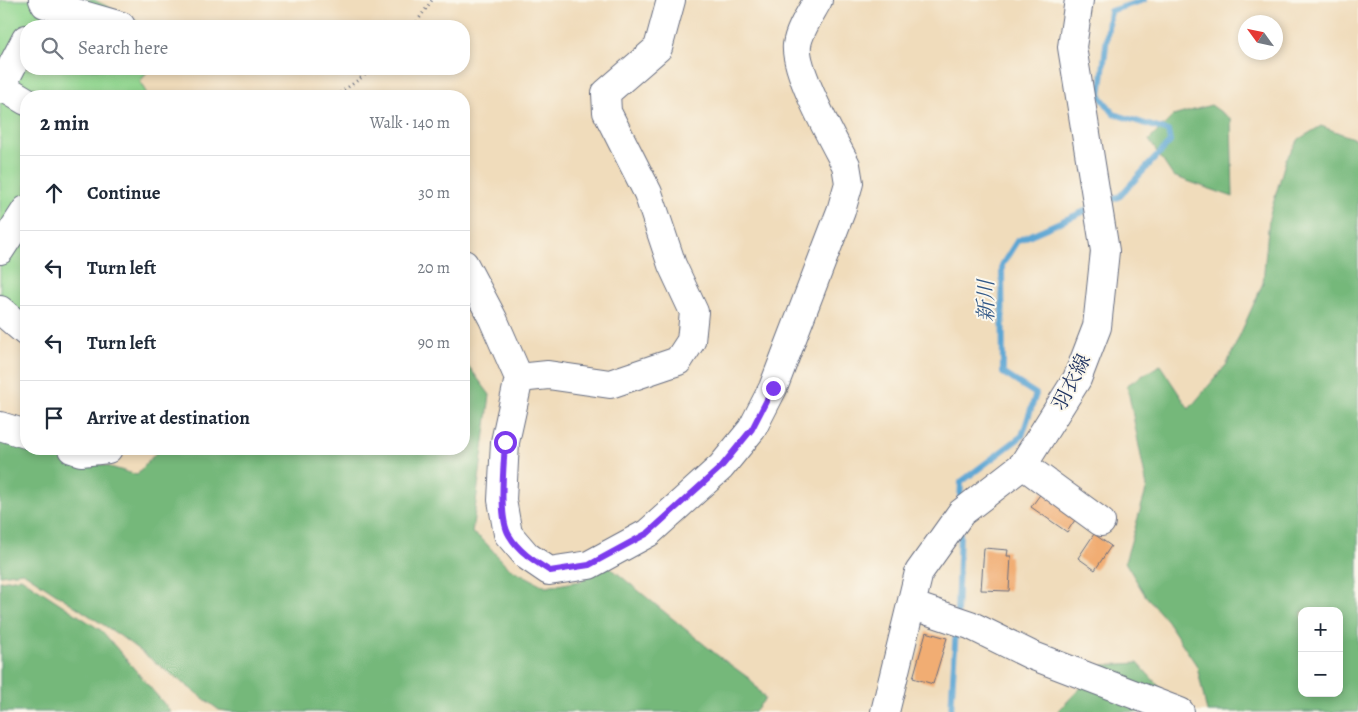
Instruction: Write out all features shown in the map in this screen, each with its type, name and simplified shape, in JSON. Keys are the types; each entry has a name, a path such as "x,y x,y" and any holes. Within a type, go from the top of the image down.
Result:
{"street":[{"path":"519,378 548,375 610,384 678,361 691,341 694,312 672,265 648,194 607,112 606,93 658,48 671,0"},
{"path":"470,275 493,319 519,378 505,442 502,500 508,534 527,556 550,571 589,565 648,533 721,467 752,429 776,380 842,211 849,183 846,166 800,68 797,45 809,15 818,0"},
{"name":"羽衣線","path":"885,712 919,572 961,514 1023,464 1077,379 1097,327 1105,251 1072,47 1080,0"},
{"path":"40,10 91,20"},
{"path":"20,51 1,88 20,98"},
{"path":"0,250 20,219"},
{"path":"0,310 20,327"},
{"path":"0,426 20,432"},
{"path":"1023,464 1101,522"},
{"path":"911,605 970,625 1030,655 1180,712"}],"path":[{"path":"418,20 432,0"},
{"path":"344,90 365,75"}],"green space":[{"path":"0,0 94,0 135,20 20,20 20,75 145,75 140,82 145,90 20,90 20,321 0,304"},
{"path":"1211,105 1231,119 1233,197 1173,176 1149,140 1173,116"},
{"path":"1321,126 1358,140 1358,712 1207,712 1197,666 1167,621 1145,595 1125,562 1147,487 1127,385 1160,365 1189,409 1227,364 1263,283 1269,218 1286,159 1299,139"},
{"path":"470,368 490,395 472,533 482,539 508,567 546,587 581,581 606,564 717,655 750,679 765,699 754,712 233,712 219,710 119,635 23,572 0,575 0,434 20,440 20,455 70,455 137,475 154,455 470,455"},
{"path":"21,578 102,631 171,712 0,712 0,581"},
{"path":"1138,663 1163,691 1170,712 1057,712 1103,665"}],"building":[{"path":"1042,492 1077,517 1067,532 1031,507"},
{"path":"1094,534 1111,546 1095,570 1078,558"},
{"path":"984,548 1008,550 1007,556 1011,556 1009,591 981,590"},
{"path":"926,632 947,638 933,684 913,678"}],"waterway":[{"name":"新川","path":"1104,203 1120,196 1170,142 1168,131 1114,114 1100,96 1110,11 1144,0"},
{"name":"新川","path":"960,503 961,482 1022,436 1036,394 1003,373 1002,265 1017,241 1092,208"},
{"name":"新川","path":"957,613 960,531"},
{"name":"新川","path":"951,712 956,628"}],"route":[{"path":"505,442 502,500 508,534 527,556 550,571 589,565 648,533 721,467 752,429 773,388"}]}
